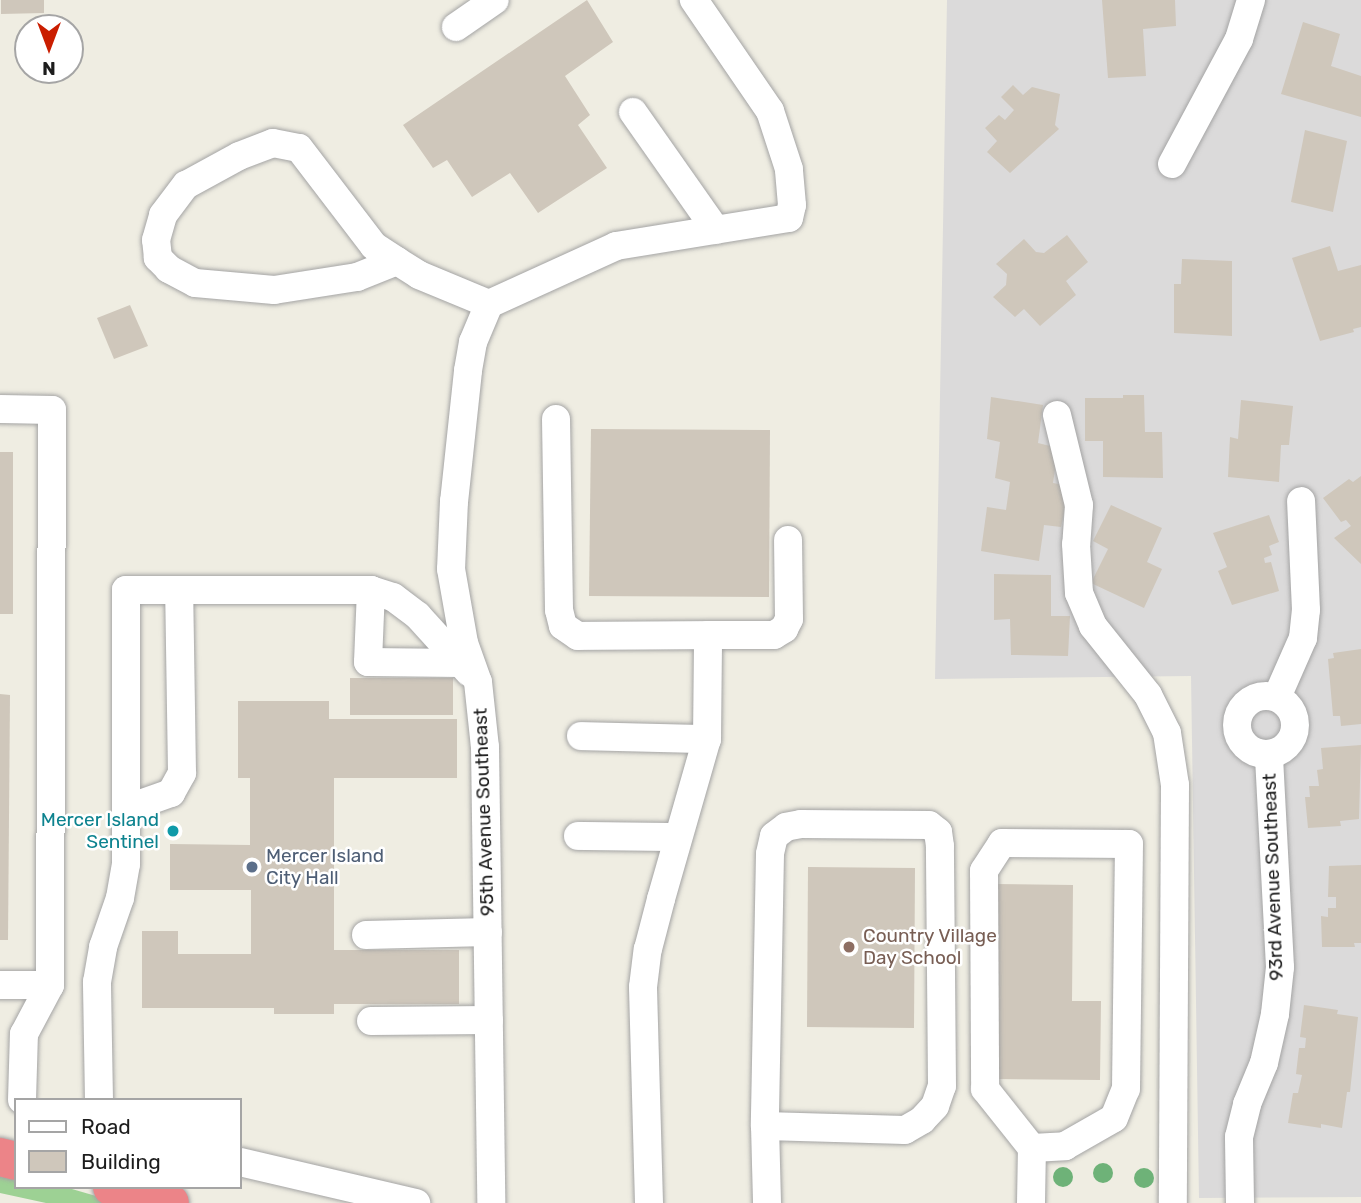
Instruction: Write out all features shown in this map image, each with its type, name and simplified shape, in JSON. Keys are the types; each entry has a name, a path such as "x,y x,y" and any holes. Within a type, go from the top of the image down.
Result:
{"highway":[{"path":"119,1189 170,1203"}],"street":[{"path":"456,27 495,0"},
{"path":"397,261 357,277 274,290 195,283 169,269 158,258 156,240 163,215 186,185 239,156 273,143 299,148 374,246 419,275 489,304 616,246 789,218 792,205 789,169 770,111 694,0"},
{"path":"1172,164 1238,39 1251,0"},
{"path":"633,112 716,230"},
{"name":"95th Avenue Southeast","path":"489,304 473,342 468,371 454,500 451,569 485,747 491,1203"},
{"path":"0,409 52,410 50,985 24,1034 22,1098"},
{"path":"1057,415 1079,505 1076,544 1079,593 1093,626 1148,695 1167,733 1175,785 1173,1203"},
{"path":"556,419 559,610 563,626 578,636 774,635 784,629 789,619 788,540"},
{"path":"1277,697 1303,638 1306,610 1301,501"},
{"path":"99,1098 97,982 103,947 120,898 126,864 126,590 371,590 393,597 418,616 470,672"},
{"path":"126,809 172,793 182,773 180,590"},
{"path":"371,590 368,662 470,672"},
{"path":"649,1203 643,988 648,949 707,738 708,635"},
{"name":"93rd Avenue Southeast","path":"1277,697 1294,713 1296,724 1289,746 1269,755 1256,753 1246,747 1237,727 1238,715 1254,698 1277,697"},
{"path":"581,736 707,738"},
{"name":"93rd Avenue Southeast","path":"1240,1203 1239,1137 1247,1104 1264,1063 1275,1013 1280,967 1269,755"},
{"path":"765,1126 905,1130 922,1121 935,1106 942,1086 940,846 939,832 929,825 801,824 786,827 774,836 770,855 765,1126 767,1203"},
{"path":"578,836 678,837"},
{"path":"1031,1203 1032,1148 985,1089 984,871 1002,843 1129,844 1126,1089 1114,1118 1065,1146 1032,1148"},
{"path":"366,935 488,932"},
{"path":"0,985 50,985"},
{"path":"371,1021 488,1020"},
{"path":"242,1162 416,1203"}],"shaded area":[{"path":"947,0 1361,0 1361,1197 1199,1198 1191,676 935,679"}],"green space":[{"path":"0,1169 14,1173 14,1189 72,1189 120,1203 46,1203 0,1193"}],"building":[{"path":"1,0 44,0 44,13 1,14"},
{"path":"587,0 613,42 565,76 590,115 578,125 607,168 538,213 510,173 472,197 447,160 433,168 403,125"},
{"path":"1102,0 1175,0 1176,26 1143,29 1146,76 1108,78"},
{"path":"1303,22 1340,34 1331,66 1361,76 1361,117 1281,94"},
{"path":"1013,85 1023,95 1032,87 1060,94 1055,125 1059,129 1010,173 987,152 997,141 985,128 999,115 1005,120 1014,110 1001,97"},
{"path":"1305,130 1347,141 1333,212 1291,202"},
{"path":"1067,235 1088,262 1066,281 1076,295 1040,326 1024,309 1015,317 993,297 1006,285 1007,274 996,264 1024,239 1036,252 1044,253"},
{"path":"1330,246 1338,271 1361,265 1361,327 1353,329 1354,332 1320,341 1292,258"},
{"path":"1182,259 1232,261 1232,336 1174,333 1174,284 1181,284"},
{"path":"130,305 148,346 114,359 97,318"},
{"path":"1123,395 1144,395 1145,432 1162,432 1163,478 1103,477 1103,441 1085,441 1085,398 1123,398"},
{"path":"991,397 1043,405 1038,443 1058,448 1053,483 1070,486 1061,527 1044,525 1039,561 981,551 987,507 1006,510 1010,482 995,478 1000,442 987,439"},
{"path":"1241,400 1293,406 1289,445 1281,445 1279,482 1228,477 1230,437 1238,439"},
{"path":"591,429 770,430 769,597 589,596"},
{"path":"0,452 13,452 13,614 0,614"},
{"path":"1361,476 1361,564 1334,538 1351,526 1346,520 1341,522 1323,498 1349,479 1353,482"},
{"path":"1111,505 1162,528 1147,562 1162,569 1144,608 1091,583 1108,549 1093,541"},
{"path":"1269,515 1279,542 1269,546 1272,555 1264,558 1265,563 1271,562 1279,591 1232,605 1218,571 1227,567 1213,533"},
{"path":"994,574 1051,575 1051,616 1070,616 1068,656 1011,655 1010,619 994,620"},
{"path":"1361,649 1361,724 1341,726 1340,716 1333,716 1328,659 1334,658 1333,653"},
{"path":"350,678 453,678 453,715 350,715"},
{"path":"0,694 10,695 8,940 0,940"},
{"name":"Mercer Island City Hall","path":"238,701 329,701 329,719 457,719 457,778 334,778 334,950 459,950 459,1004 334,1004 334,1014 274,1014 274,1008 142,1008 142,931 178,931 178,954 251,954 251,890 170,890 170,844 250,845 250,778 238,778"},
{"path":"1361,745 1359,819 1340,821 1341,826 1308,828 1305,797 1310,797 1309,786 1319,786 1317,770 1323,769 1321,748"},
{"path":"1361,865 1361,943 1354,943 1355,947 1322,947 1321,916 1328,917 1328,908 1336,908 1336,897 1328,897 1329,866"},
{"path":"808,867 915,868 914,1028 807,1027"},
{"path":"993,884 1073,885 1072,1001 1101,1001 1100,1080 992,1079"},
{"path":"1304,1005 1338,1010 1337,1014 1358,1017 1350,1092 1347,1092 1342,1128 1288,1123 1293,1093 1298,1093 1302,1075 1296,1074 1299,1048 1305,1048 1306,1038 1300,1037"}],"place":[{"name":"Mercer Island Sentinel","path":"173,831"},
{"name":"Mercer Island City Hall","path":"252,867"},
{"name":"Country Village Day School","path":"849,947"}]}
